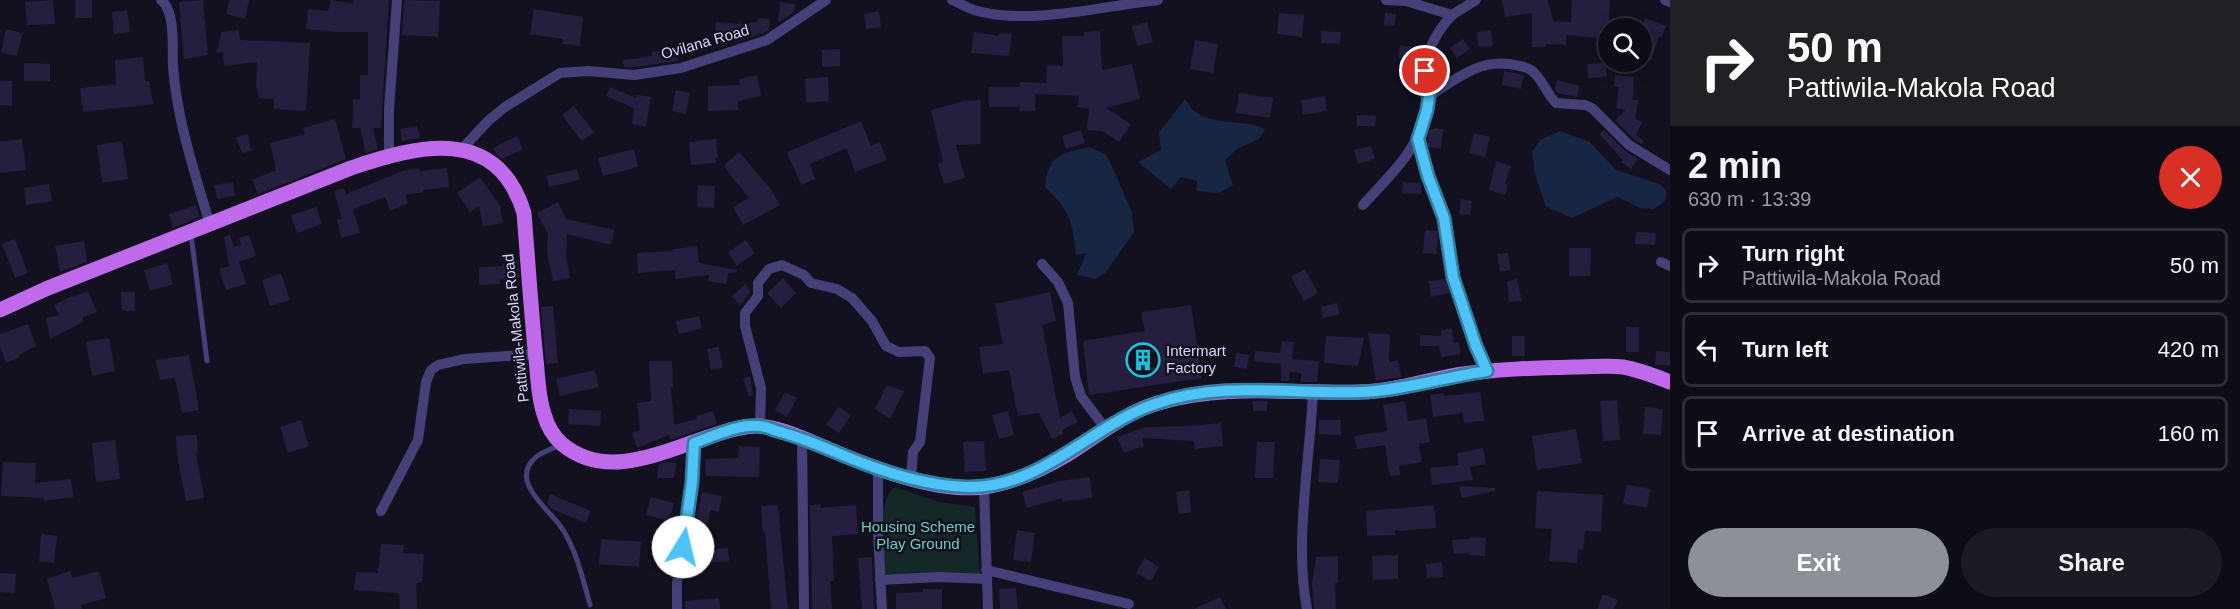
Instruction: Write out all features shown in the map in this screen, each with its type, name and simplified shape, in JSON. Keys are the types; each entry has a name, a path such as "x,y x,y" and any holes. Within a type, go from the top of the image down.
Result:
{"main road":[{"name":"Pattiwila-Makola Road","path":"0,310 48,288 389,155 440,147 476,152 500,170 512,185 524,213 543,411 550,429 562,444"},
{"path":"562,444 579,454 601,462 652,457 736,429 760,426 802,438 878,469 911,478 947,485 984,487 1021,477 1058,459 1105,428 1155,404 1197,393 1256,389 1362,392 1487,371 1621,367 1642,371 1670,382"}],"street":[{"path":"161,0 165,3 171,17 176,102 210,225"},
{"path":"389,155 389,109 397,0"},
{"name":"Ovilana Road","path":"462,149 488,121 505,107 560,74 588,70 634,75 681,68 767,40 826,0"},
{"path":"952,0 974,10 1037,16 1112,8 1158,0"},
{"path":"1386,0 1406,1 1452,15"},
{"path":"1363,205 1407,158 1418,139 1427,110 1429,96 1426,83 1427,61 1432,42 1452,15 1476,0"},
{"path":"1665,0 1670,2"},
{"path":"1429,96 1474,67 1496,62 1530,69 1542,80 1549,96 1556,104 1585,105 1592,108 1629,146 1670,170"},
{"path":"1418,139 1428,176 1444,218 1453,277 1476,346 1487,371"},
{"path":"1042,264 1059,282 1068,303 1075,377 1081,396 1105,428"},
{"path":"760,426 761,388 745,326 745,314 758,296 758,284 769,269 782,265 798,271 811,283 837,289 852,298 872,321 886,346 899,352 925,351 930,358 920,442 913,452 911,478"},
{"path":"381,511 418,440 426,382 431,370 438,365 464,360 536,354"},
{"path":"1307,609 1303,548 1313,392"},
{"path":"802,438 804,609"},
{"path":"677,609 677,583 692,482 694,443"},
{"path":"878,469 882,609"},
{"path":"984,487 988,609"},
{"path":"880,580 986,574 1129,604"}],"lane":[{"path":"190,232 207,361"},
{"path":"562,444 536,456 528,466 528,480 532,495 562,527 581,572 590,605"}],"green space":[{"name":"Housing Scheme Play Ground","path":"895,487 939,502 975,507 980,574 885,574 881,528 885,503"}],"water":[{"path":"1185,99 1194,111 1210,119 1248,124 1265,129 1259,139 1237,149 1225,160 1233,185 1219,193 1197,191 1197,181 1181,177 1171,189 1138,162 1161,150 1159,133"},
{"path":"1560,131 1590,142 1616,170 1660,184 1667,192 1665,201 1654,209 1640,208 1618,197 1572,218 1546,207 1535,174 1532,152 1540,140"},
{"path":"1089,147 1107,155 1132,212 1134,232 1106,272 1096,279 1077,275 1086,253 1076,255 1069,217 1045,187 1049,168 1058,157"}],"building":[{"path":"53,0 55,24 27,25 25,2"},
{"path":"75,0 92,0 92,18 75,18"},
{"path":"203,0 208,55 184,59 179,2"},
{"path":"230,0 249,0 245,19 226,14"},
{"path":"331,0 353,4 354,0 389,0 381,128 373,128 378,149 366,153 360,128 352,128 353,99 360,99 360,75 368,75 368,32 306,29 308,9 328,11"},
{"path":"404,0 440,1 438,37 402,35"},
{"path":"1502,0 1548,0 1553,21 1571,22 1572,0 1610,0 1609,18 1598,18 1598,38 1566,35 1566,45 1546,44 1546,47 1532,47 1532,13 1505,17"},
{"path":"780,2 795,4 794,12 778,21"},
{"path":"534,9 583,17 580,46 562,44 563,39 530,34"},
{"path":"127,10 130,32 114,34 112,12"},
{"path":"879,11 881,27 866,29 864,14"},
{"path":"1279,13 1304,15 1302,37 1277,34"},
{"path":"1385,13 1396,14 1394,26 1384,25"},
{"path":"758,18 770,19 769,30 735,42 734,36 715,33 716,22 735,24 757,22"},
{"path":"1652,21 1666,26 1662,37 1659,36 1652,57"},
{"path":"1147,22 1153,42 1137,46 1132,26"},
{"path":"6,29 23,33 17,56 1,52"},
{"path":"239,30 240,40 310,43 306,111 274,109 274,99 259,98 256,85 257,62 224,66 223,52 216,53 222,32"},
{"path":"1491,30 1493,46 1478,47 1477,32"},
{"path":"1100,31 1102,70 1132,64 1140,99 1106,108 1131,124 1119,142 1102,131 1087,130 1089,109 1077,107 1079,96 1035,94 1035,111 1019,111 1020,107 989,107 989,87 1020,87 1020,82 1046,83 1047,65 1063,66 1062,36 1084,36 1084,32"},
{"path":"1321,31 1341,32 1340,44 1321,43"},
{"path":"974,32 999,36 999,33 1012,34 1009,56 971,53"},
{"path":"1463,39 1470,49 1457,58 1450,48"},
{"path":"1195,40 1218,44 1213,73 1190,69"},
{"path":"1400,45 1411,47 1409,60 1398,58"},
{"path":"676,48 678,61 624,67 623,60 652,56 652,52"},
{"path":"840,49 840,66 822,67 822,50"},
{"path":"143,57 145,81 149,81 153,104 83,112 80,88 116,84 115,60"},
{"path":"24,63 50,64 50,81 24,81"},
{"path":"1598,63 1598,72 1607,72 1607,77 1588,78 1587,64"},
{"path":"1504,71 1524,75 1521,89 1502,85"},
{"path":"757,75 761,96 738,101 738,110 708,111 708,86 740,85 739,79"},
{"path":"1615,75 1634,77 1633,100 1639,98 1635,119 1642,122 1636,135 1644,141 1641,144 1615,120 1626,110 1616,108 1619,87 1614,87"},
{"path":"828,77 829,101 806,103 805,79"},
{"path":"1557,80 1580,86 1577,97 1557,93 1555,89"},
{"path":"0,81 12,81 12,106 0,105"},
{"path":"610,87 636,98 637,95 651,97 646,127 632,124 634,108 606,96"},
{"path":"676,90 690,93 686,114 672,111"},
{"path":"1239,93 1273,98 1270,118 1236,113"},
{"path":"1325,96 1327,111 1303,115 1301,100"},
{"path":"981,100 981,144 956,145 965,178 944,184 938,164 943,162 931,110 961,101"},
{"path":"574,106 594,132 582,141 562,115"},
{"path":"1357,115 1376,116 1375,126 1357,126"},
{"path":"335,119 346,159 258,194 252,180 276,170 270,143 305,134 303,128"},
{"path":"861,121 871,146 880,142 887,160 855,172 847,149 842,150 810,164 815,179 801,185 787,152"},
{"path":"417,126 420,138 402,141 400,129"},
{"path":"1443,129 1441,149 1427,145 1429,130"},
{"path":"1081,130 1085,143 1066,149 1062,136"},
{"path":"1604,130 1624,150 1638,159 1631,169 1621,162 1623,160 1599,134"},
{"path":"1474,133 1490,137 1485,157 1469,153"},
{"path":"248,134 251,151 242,153 236,137"},
{"path":"517,136 523,149 502,159 497,155 493,148"},
{"path":"22,139 26,170 0,173 0,142"},
{"path":"716,139 718,160 716,157 716,163 691,165 689,142"},
{"path":"122,141 128,179 102,183 97,145"},
{"path":"1371,146 1375,159 1358,164 1354,150"},
{"path":"634,149 638,167 603,176 598,158"},
{"path":"739,152 770,188 780,205 743,225 733,207 749,198 725,168 725,164"},
{"path":"1496,161 1511,166 1505,184 1508,184 1505,195 1489,190"},
{"path":"419,168 420,171 447,168 449,187 405,195 408,203 390,211 385,197 353,209 360,233 341,238 337,220 342,219 334,191 344,188 346,194 405,170"},
{"path":"577,169 580,180 549,187 546,176"},
{"path":"480,177 500,206 503,223 483,227 479,206 470,212 457,193"},
{"path":"233,182 235,196 217,199 214,185"},
{"path":"1403,182 1421,183 1421,194 1402,193"},
{"path":"49,184 52,201 26,205 24,188"},
{"path":"698,185 715,186 714,208 697,207"},
{"path":"1461,199 1472,201 1470,215 1459,214"},
{"path":"558,202 566,219 615,230 611,245 567,234 566,256 570,278 553,281 547,251 548,234 537,213"},
{"path":"196,205 200,217 173,228 169,214"},
{"path":"316,207 322,224 297,233 291,215"},
{"path":"1425,230 1438,231 1437,254 1423,253"},
{"path":"1636,232 1656,233 1655,245 1635,244"},
{"path":"230,235 234,247 241,245 239,238 249,235 256,256 239,262 246,284 226,290 219,269 229,266 224,237"},
{"path":"15,239 28,273 15,278 2,244"},
{"path":"746,240 755,253 737,266 728,252"},
{"path":"84,241 87,262 60,272 55,246"},
{"path":"697,246 699,263 737,270 737,272 728,273 726,284 708,281 709,275 675,279 675,270 638,273 637,253 673,251 672,249"},
{"path":"1569,248 1591,248 1590,276 1569,276"},
{"path":"1508,253 1511,270 1500,272 1497,254"},
{"path":"518,260 519,276 500,280 500,284 479,285 479,267 503,266 502,264"},
{"path":"167,263 173,284 150,291 144,270"},
{"path":"1305,269 1318,293 1304,301 1291,277"},
{"path":"281,273 290,300 270,306 262,280"},
{"path":"783,278 796,293 781,308 767,293"},
{"path":"1446,279 1450,293 1431,297 1429,281"},
{"path":"1517,279 1522,301 1509,302 1507,281"},
{"path":"745,284 750,293 740,306 732,296"},
{"path":"88,291 97,312 83,317 83,322 50,339 46,318 59,315 54,305"},
{"path":"121,292 135,292 135,311 122,311"},
{"path":"1050,292 1056,321 1042,325 1060,418 1072,411 1078,422 1062,430 1064,434 1052,439 1039,413 1018,416 1009,370 983,374 979,347 1003,344 995,304"},
{"path":"1337,303 1340,314 1323,318 1321,307"},
{"name":"Intermart Factory","path":"1191,305 1202,378 1089,395 1083,341 1145,331 1141,312"},
{"path":"553,306 558,363 546,364 541,307"},
{"path":"699,316 702,328 679,334 676,321"},
{"path":"28,324 36,346 6,363 0,347 0,334"},
{"path":"1626,327 1639,327 1639,352 1626,352"},
{"path":"1452,328 1454,343 1459,342 1460,354 1441,357 1439,346 1420,346 1420,335 1441,336 1441,330"},
{"path":"1368,333 1390,334 1389,362 1398,360 1401,377 1376,381"},
{"path":"1326,336 1364,338 1358,366 1324,363"},
{"path":"1512,336 1525,336 1525,356 1512,356"},
{"path":"109,338 115,371 92,376 86,342"},
{"path":"1282,341 1294,342 1292,359 1319,361 1317,382 1301,382 1301,373 1290,372 1289,381 1281,381 1281,364 1254,361 1255,351 1280,353"},
{"path":"719,347 723,368 711,370 707,349"},
{"path":"1656,351 1670,352 1670,365 1655,365"},
{"path":"1236,353 1249,355 1247,369 1234,367"},
{"path":"189,355 199,410 182,413 175,378 160,380 156,360"},
{"path":"649,361 672,361 673,387 671,387 674,425 697,419 696,416 713,411 717,424 670,440 669,435 637,448 632,433 640,430 637,403 651,401"},
{"path":"595,370 599,387 560,396 556,379"},
{"path":"750,376 753,395 749,397 743,379"},
{"path":"887,385 904,391 890,419 875,409"},
{"path":"785,392 797,398 787,417 775,410"},
{"path":"1480,392 1484,421 1464,423 1463,413 1433,417 1430,395 1444,393 1444,396"},
{"path":"1617,400 1620,440 1603,441 1600,401"},
{"path":"1253,401 1267,401 1267,411 1253,411"},
{"path":"1405,401 1408,421 1426,418 1430,442 1419,444 1422,462 1399,466 1400,475 1390,476 1385,445 1357,449 1354,436 1387,431 1383,405"},
{"path":"839,407 851,415 839,433 826,425"},
{"path":"1645,407 1663,409 1661,435 1643,434"},
{"path":"569,409 601,411 600,426 568,424"},
{"path":"1008,411 1014,435 999,439 992,415"},
{"path":"301,420 309,446 288,453 280,427"},
{"path":"1319,420 1341,420 1341,435 1319,434"},
{"path":"1221,423 1223,446 1195,449 1194,441 1142,438 1144,446 1124,453 1117,437 1146,427"},
{"path":"1576,429 1582,463 1537,470 1532,436"},
{"path":"197,435 198,453 196,453 204,498 186,501 177,455 176,436"},
{"path":"115,440 120,479 96,482 92,443"},
{"path":"984,441 986,471 965,472 963,442"},
{"path":"1257,442 1275,442 1273,478 1255,478"},
{"path":"739,446 760,447 759,477 706,476 705,459 738,458"},
{"path":"1483,448 1486,464 1470,467 1473,480 1432,485 1430,468 1459,465 1457,453"},
{"path":"1320,459 1340,460 1338,483 1318,482"},
{"path":"3,462 36,463 35,483 71,479 73,497 44,501 44,498 1,496"},
{"path":"676,463 674,478 657,478 659,464"},
{"path":"1090,477 1092,498 1062,502 1062,498 1027,508 1022,492 1060,481"},
{"path":"1627,485 1651,489 1647,508 1623,503"},
{"path":"1459,486 1495,488 1495,491 1462,498"},
{"path":"1189,490 1191,512 1179,514 1176,492"},
{"path":"1537,491 1603,495 1601,532 1585,531 1583,550 1578,549 1577,563 1549,561 1552,529 1535,528"},
{"path":"702,492 722,496 719,512 711,510 702,544 691,541"},
{"path":"550,494 591,511 586,523 552,509 547,503"},
{"path":"651,497 674,503 669,521 646,515"},
{"path":"821,504 821,508 856,505 858,534 832,536 834,581 830,581 832,609 812,609 810,505"},
{"path":"778,505 788,609 771,609 765,532 763,533 761,506"},
{"path":"1434,505 1436,528 1395,531 1395,535 1367,536 1366,511"},
{"path":"1017,530 1035,533 1031,562 1013,560"},
{"path":"41,534 57,536 54,563 39,561"},
{"path":"1470,537 1486,538 1485,556 1468,555 1469,553 1454,554 1452,540 1469,539"},
{"path":"601,539 641,542 639,567 599,564"},
{"path":"381,544 404,545 403,553 424,554 422,583 416,583 417,609 400,609 399,593 354,590 356,572 378,573"},
{"path":"728,548 729,561 704,563 703,550"},
{"path":"1398,555 1398,579 1373,580 1372,556"},
{"path":"1338,556 1338,583 1335,583 1336,609 1314,609 1312,582 1316,557"},
{"path":"872,557 874,609 862,609 858,558"},
{"path":"1145,558 1159,567 1151,581 1136,573"},
{"path":"1442,562 1443,577 1427,578 1426,564"},
{"path":"70,571 72,578 99,571 106,598 81,605 82,609 55,609 47,579"},
{"path":"0,573 16,574 15,593 0,592"},
{"path":"1016,588 1018,609 1000,609 999,589"},
{"path":"923,589 942,589 942,609 896,609 896,593 923,592"},
{"path":"1603,594 1618,600 1614,609 1597,609"},
{"path":"1220,597 1226,609 1194,609"},
{"path":"719,598 720,609 685,609 685,601"}],"place":[{"name":"Intermart Factory","path":"1143,360"}],"route":[{"path":"683,547 692,482 694,443 736,429 760,426 802,438 878,469 911,478 947,485 984,487 1021,477 1067,455 1105,428 1155,404 1197,393 1256,389 1362,392 1407,387 1487,371 1476,346 1453,277 1444,218 1428,176 1418,139 1429,96 1425,71"}]}
